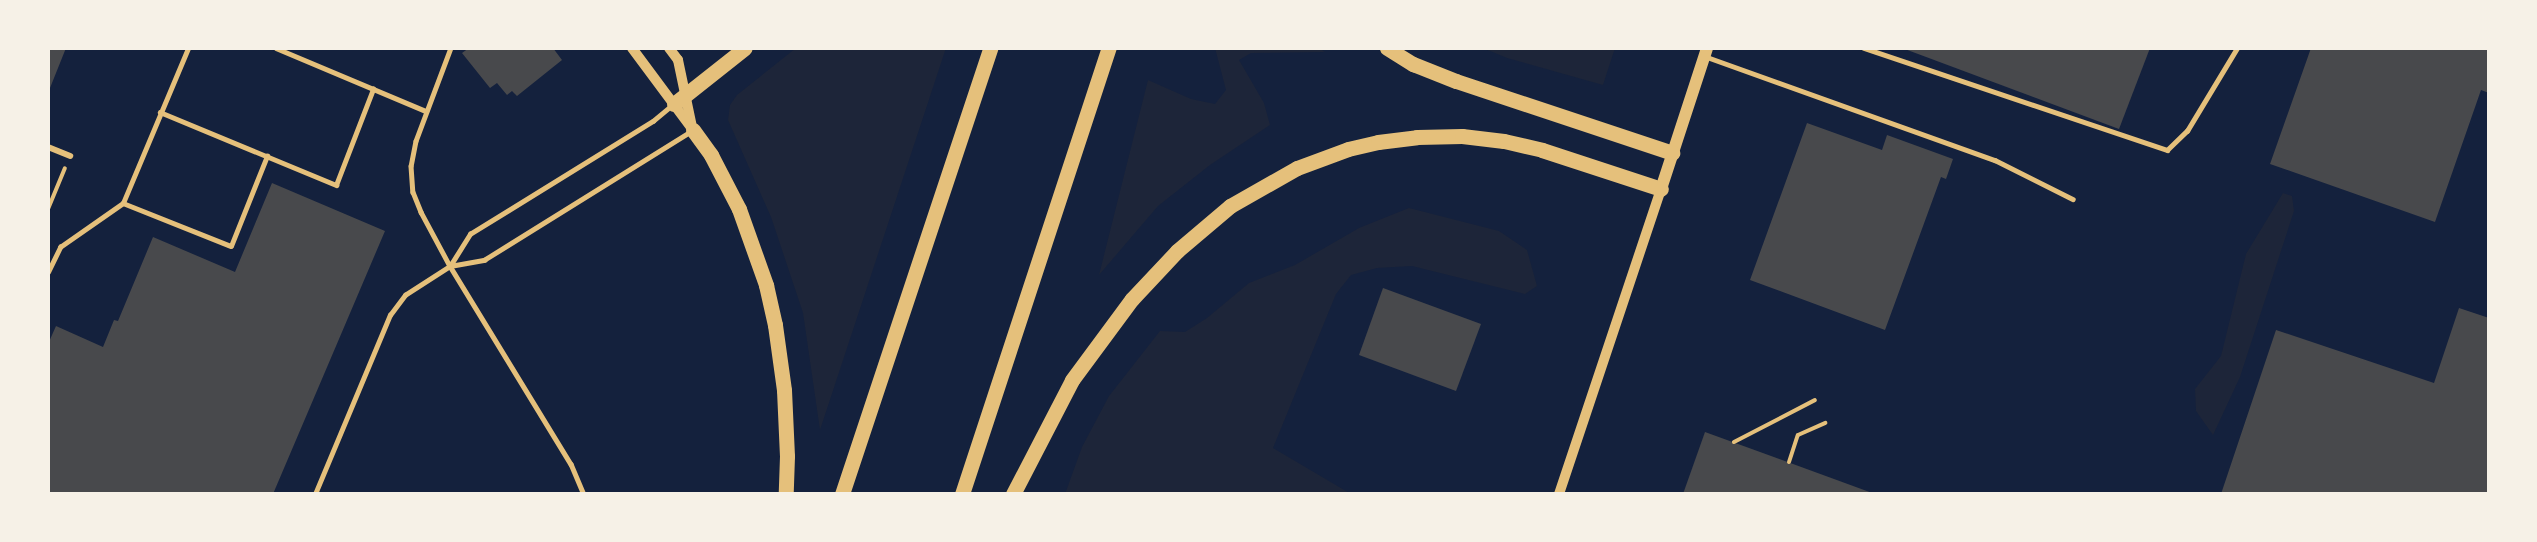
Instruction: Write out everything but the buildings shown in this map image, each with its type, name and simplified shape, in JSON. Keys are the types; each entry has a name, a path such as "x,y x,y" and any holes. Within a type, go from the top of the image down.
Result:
{"highway":[{"path":"680,98 745,48"},
{"path":"842,494 990,48"},
{"path":"962,494 1109,48"},
{"path":"1387,48 1413,64 1456,81 1672,153"},
{"path":"693,130 716,165 739,208 766,285 775,325 784,390 786,494"},
{"path":"1013,494 1072,380 1132,299 1177,251 1230,206 1297,168 1364,144 1405,138 1455,136 1517,143 1661,189"}],"main road":[{"path":"1661,189 1705,52"}],"street":[{"path":"632,48 680,98 693,130"},
{"path":"669,48 678,60 680,98 693,130"},
{"path":"48,147 70,156"},
{"path":"1559,494 1661,189"}],"lane":[{"path":"48,272 60,247 123,202 188,48"},
{"path":"276,48 426,111"},
{"path":"451,48 426,111 411,166 413,192 450,266 571,464 584,494"},
{"path":"1864,48 2021,99 2148,146 2167,150 2187,131 2237,48"},
{"path":"1705,52 1995,160 2073,199"},
{"path":"160,112 336,185 373,89"},
{"path":"450,266 470,234 653,121 680,98"},
{"path":"315,494 390,315 405,295 450,266 484,260 693,130"},
{"path":"123,202 231,246 267,156"}],"path":[{"path":"48,209 70,156"},
{"path":"1734,442 1815,400"},
{"path":"1789,462 1798,435 1825,423"}],"shaded area":[{"path":"796,48 946,48 820,430 803,313 771,217 728,120 730,105 737,95"},
{"path":"1215,48 1319,48 1325,52 1251,53 1239,60 1264,103 1270,125 1210,165 1158,206 1099,275 1148,80 1191,99 1215,104 1226,90"},
{"path":"1483,48 1615,48 1603,85 1507,58"},
{"path":"2283,193 2292,196 2294,211 2240,377 2213,435 2196,411 2195,389 2221,356 2246,254"},
{"path":"1409,208 1499,231 1527,250 1537,286 1525,294 1412,266 1377,268 1351,275 1336,294 1273,448 1351,494 1065,494 1082,447 1109,396 1160,331 1185,332 1207,318 1249,283 1295,265 1359,228"}]}
